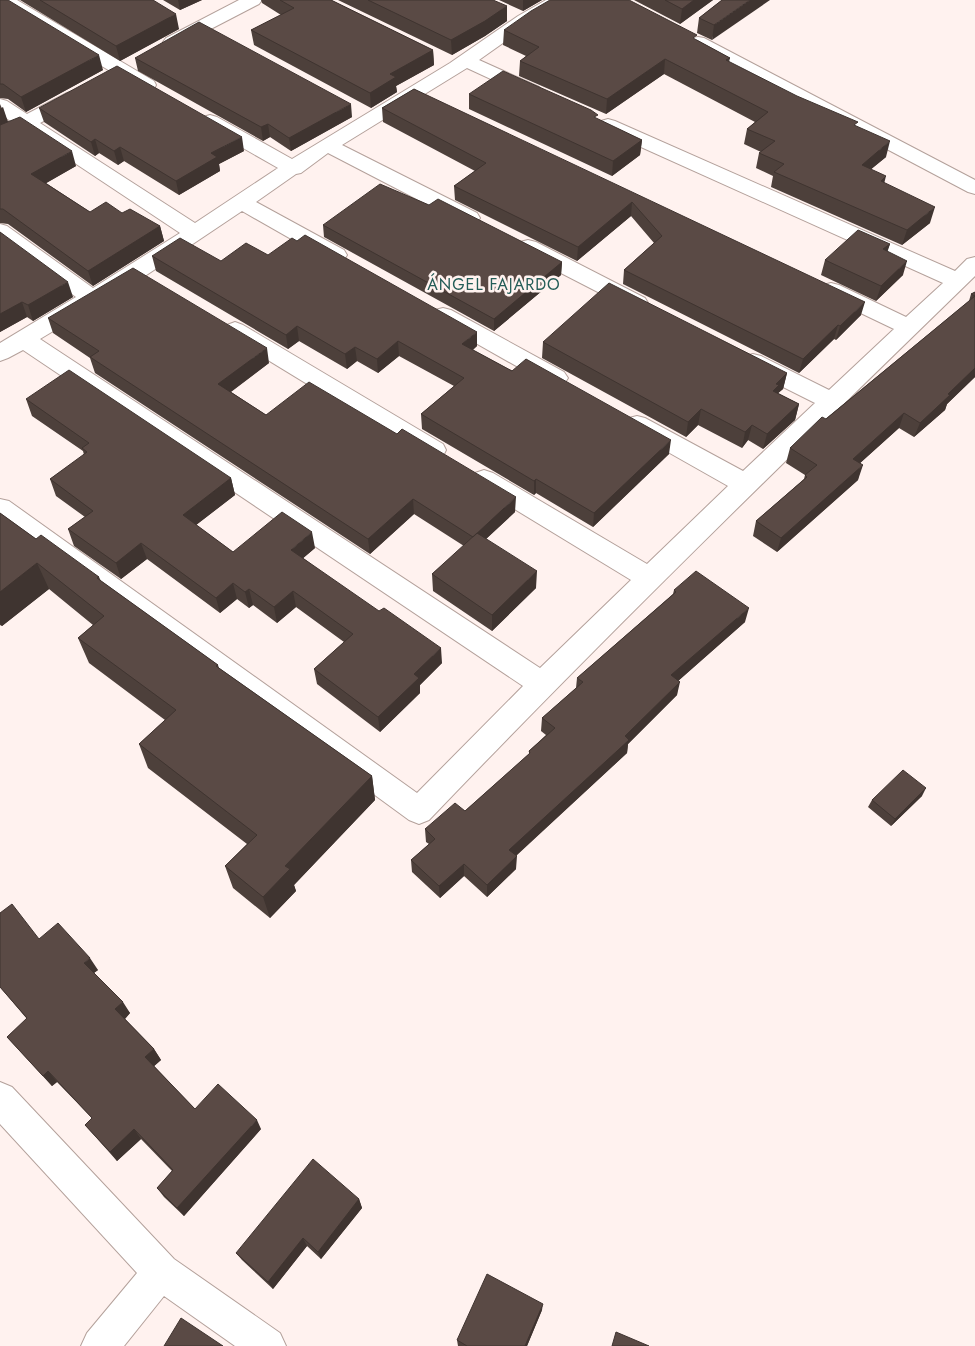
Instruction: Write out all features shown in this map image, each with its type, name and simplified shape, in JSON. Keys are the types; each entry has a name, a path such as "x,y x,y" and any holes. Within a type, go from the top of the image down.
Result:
{"street":[{"path":"4,0 164,95"},
{"path":"154,52 253,0"},
{"path":"0,353 92,298 146,277 195,233 294,169 327,145 362,114 423,97 454,62 517,17 560,0"},
{"path":"180,19 218,35"},
{"path":"690,28 682,33 975,188"},
{"path":"104,80 138,62"},
{"path":"454,62 548,98"},
{"path":"0,136 87,90"},
{"path":"0,104 195,233"},
{"path":"190,110 294,169"},
{"path":"0,508 419,811 542,684 745,484 966,273 593,118"},
{"path":"327,145 487,226"},
{"path":"242,203 355,266"},
{"path":"0,230 92,298"},
{"path":"513,240 655,312"},
{"path":"810,280 909,327"},
{"path":"424,304 572,387"},
{"path":"214,318 650,579"},
{"path":"23,339 542,684"},
{"path":"735,352 832,402"},
{"path":"615,411 745,484"},
{"path":"0,1099 161,1272 267,1346"},
{"path":"100,1346 161,1272"}],"building":[{"path":"0,0 8,0 99,55 21,97 3,84 0,84"},
{"path":"40,0 153,0 176,14 116,46"},
{"path":"280,0 331,0 433,50 390,74 396,77 370,93 251,30 294,8"},
{"path":"368,0 493,0 507,6 451,40"},
{"path":"550,0 629,0 697,35 693,38 730,58 726,60 797,96 858,122 854,125 890,141 862,165 886,176 881,181 935,207 907,230 774,172 784,164 759,153 775,141 747,129 768,112 665,59 607,99 520,61 539,47 504,30"},
{"path":"665,0 694,0 682,9"},
{"path":"722,0 750,0 714,25 699,18"},
{"path":"199,22 351,104 289,138 268,124 261,127 135,58"},
{"path":"117,66 242,137 211,153 217,157 176,181 120,147 114,151 95,139 91,142 39,108"},
{"path":"503,71 591,110 598,115 594,117 642,140 613,161 469,94"},
{"path":"414,89 865,302 803,359 624,270 662,236 632,202 578,247 454,186 486,163 382,108"},
{"path":"20,117 72,151 31,174 90,212 106,202 122,213 130,209 160,226 88,271 3,209 0,209 0,125"},
{"path":"380,184 429,205 438,199 562,262 494,319 323,225"},
{"path":"858,230 890,244 883,249 907,261 881,286 825,260"},
{"path":"0,232 68,282 28,305 22,302 0,314"},
{"path":"305,235 477,332 462,344 512,371 526,359 671,440 594,513 536,479 534,481 421,414 464,378 398,341 377,359 355,347 345,354 297,326 286,335 152,256 180,238 221,261 246,243 268,255 292,238 297,241"},
{"path":"133,268 267,348 218,384 266,415 309,382 397,434 402,429 516,497 473,537 413,499 368,539 90,357 99,351 48,318"},
{"path":"609,283 787,373 776,384 779,385 773,391 799,404 767,434 752,425 745,432 701,409 688,422 543,342"},
{"path":"975,296 975,368 948,394 950,395 920,423 904,413 853,459 863,465 781,538 756,521 807,477 805,475 817,465 790,448 822,417 826,419"},
{"path":"69,370 231,478 183,515 233,552 282,512 312,532 291,550 379,611 384,608 441,648 414,674 419,678 378,717 314,669 353,634 293,591 274,607 249,589 245,592 233,583 216,598 141,543 116,563 68,529 93,511 50,479 87,452 82,448 89,443 26,399"},
{"path":"0,513 36,539 41,535 99,577 97,578 218,665 216,666 372,776 285,866 290,869 263,897 225,866 257,835 139,744 176,710 78,638 104,616 37,563 0,592"},
{"path":"477,533 537,571 492,615 432,574"},
{"path":"696,571 749,608 671,675 680,682 625,736 629,740 509,850 517,856 487,885 464,864 439,886 411,860 435,839 425,829 455,803 465,811 530,753 529,751 555,728 542,718 583,682 577,678 676,592 674,590"},
{"path":"903,770 926,788 895,819 872,800"},
{"path":"12,904 39,939 58,923 90,958 84,963 123,1002 115,1009 154,1049 145,1057 195,1109 218,1084 257,1120 177,1208 157,1188 173,1170 134,1129 110,1152 85,1125 92,1118 48,1071 43,1076 7,1037 27,1018 0,987 0,913"},
{"path":"313,1159 359,1199 318,1252 303,1238 268,1282 236,1253"},
{"path":"487,1274 543,1304 525,1346 467,1346 457,1340"},
{"path":"181,1318 223,1346 164,1346"},
{"path":"616,1332 649,1346 612,1346"}],"district":[{"name":"ÁNGEL FAJARDO","path":"494,284"}]}
